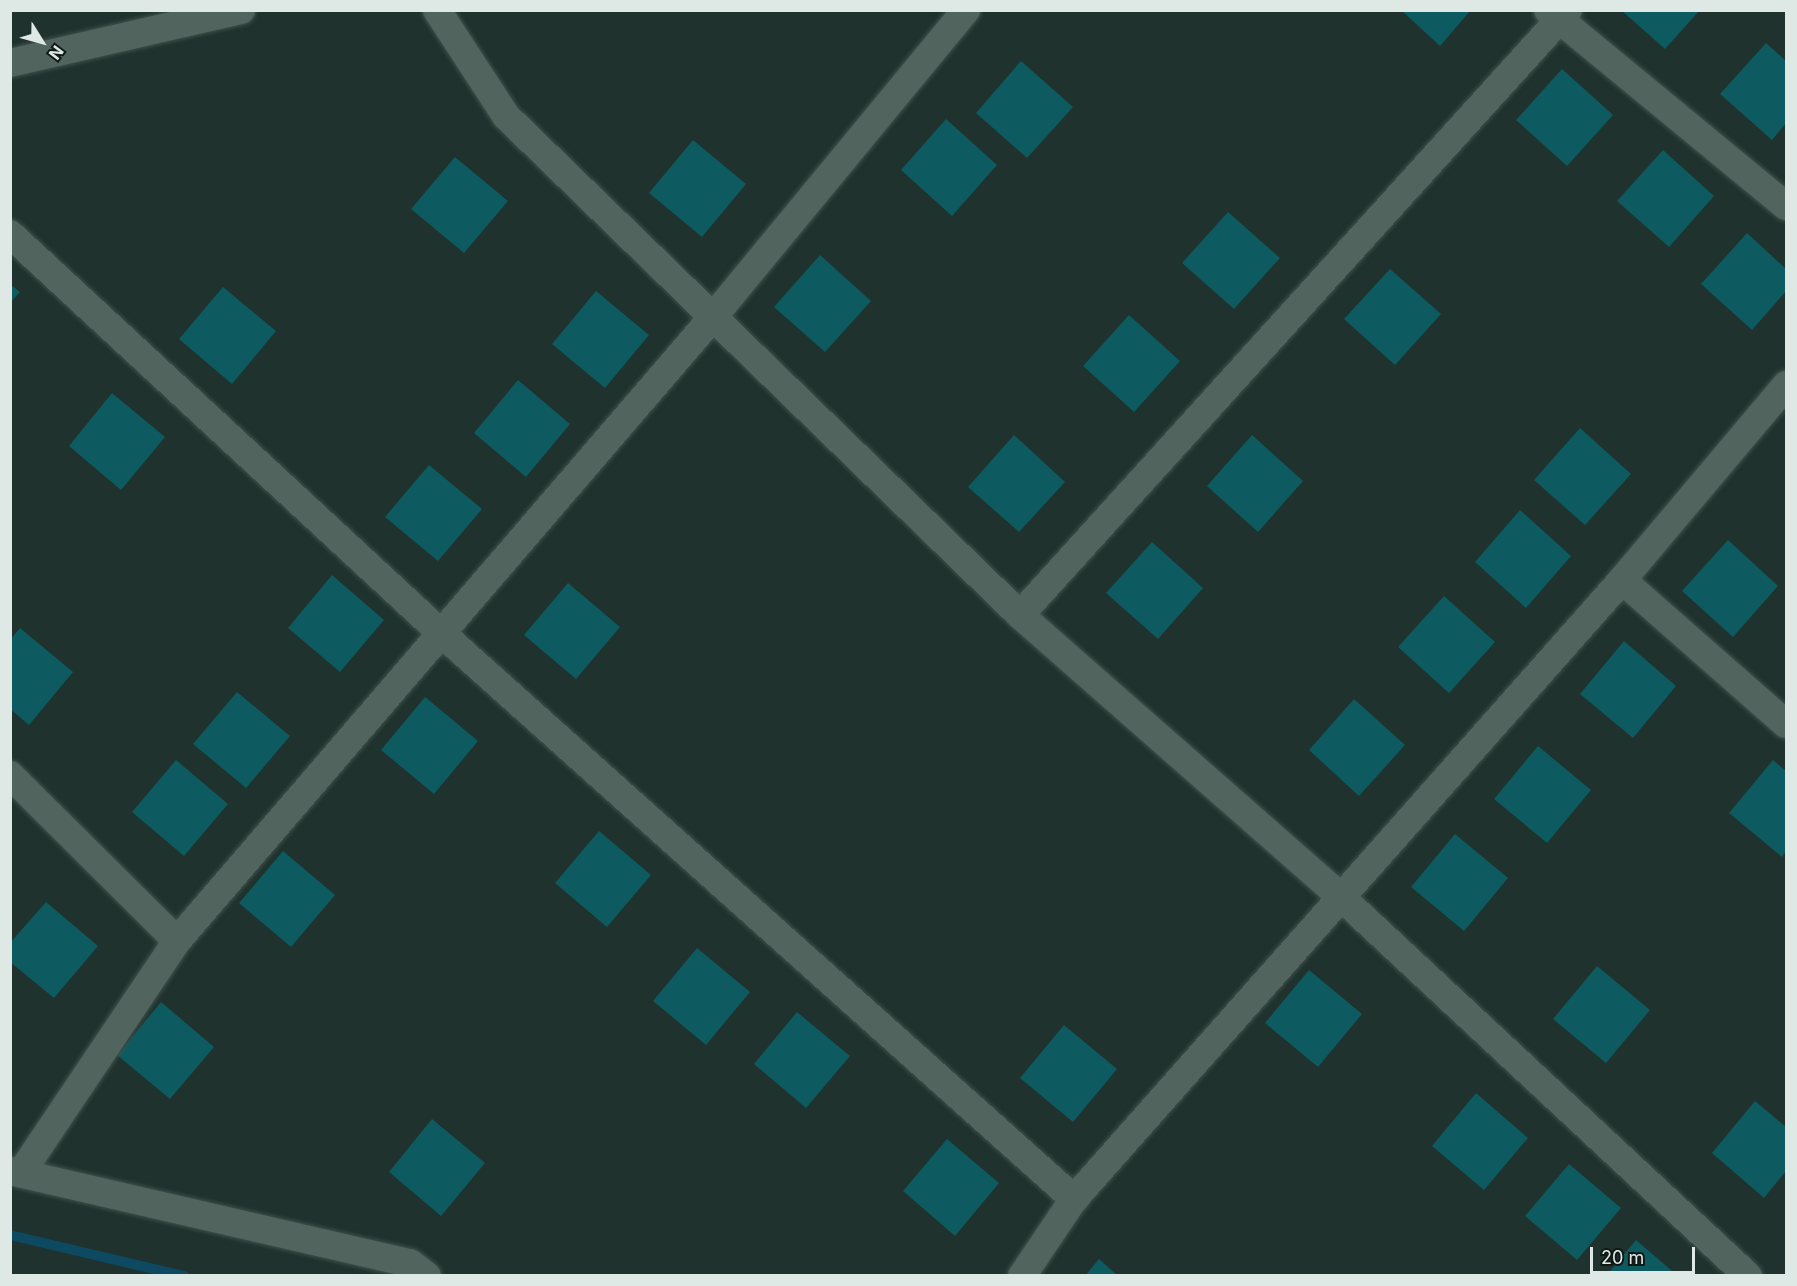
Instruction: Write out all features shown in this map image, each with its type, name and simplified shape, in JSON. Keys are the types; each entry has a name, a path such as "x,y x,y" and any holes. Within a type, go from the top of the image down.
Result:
{"street":[{"path":"10,63 241,10"},
{"path":"437,10 507,116 1020,615 1341,897 1748,1275"},
{"path":"427,1275 410,1263 16,1172 177,941 440,632 713,317 966,10"},
{"path":"1020,615 1558,14 1786,206"},
{"path":"10,234 440,632 1074,1199"},
{"path":"1022,1275 1074,1199 1622,580 1786,385"},
{"path":"1622,580 1786,724"},
{"path":"10,775 177,941"}],"building":[{"path":"1401,10 1471,10 1440,46"},
{"path":"1621,10 1700,10 1665,49"},
{"path":"1766,43 1786,61 1786,123 1772,140 1720,94"},
{"path":"1021,61 1073,107 1027,158 976,113"},
{"path":"1562,69 1613,115 1567,166 1516,120"},
{"path":"946,119 997,165 952,216 901,170"},
{"path":"693,140 746,184 702,237 649,193"},
{"path":"1663,150 1714,196 1669,247 1617,201"},
{"path":"455,157 508,201 464,253 411,209"},
{"path":"1228,212 1280,258 1234,309 1182,263"},
{"path":"1747,233 1786,269 1786,291 1752,330 1701,284"},
{"path":"820,255 871,301 825,352 774,307"},
{"path":"1390,269 1441,314 1395,365 1344,319"},
{"path":"10,284 20,292 10,303"},
{"path":"223,287 276,331 232,384 179,339"},
{"path":"596,291 649,335 605,388 552,344"},
{"path":"1129,315 1180,361 1134,412 1083,366"},
{"path":"518,380 570,424 526,477 474,433"},
{"path":"112,393 165,437 121,490 69,446"},
{"path":"1580,428 1631,474 1585,525 1534,480"},
{"path":"1014,435 1065,482 1019,532 968,487"},
{"path":"1252,435 1303,481 1258,532 1207,486"},
{"path":"429,465 482,509 438,561 385,517"},
{"path":"1520,510 1571,556 1526,608 1475,562"},
{"path":"1728,540 1778,586 1733,637 1682,591"},
{"path":"1152,542 1203,588 1158,639 1106,593"},
{"path":"332,575 384,620 340,672 288,628"},
{"path":"568,583 620,627 576,679 524,635"},
{"path":"1444,596 1495,642 1449,693 1398,647"},
{"path":"20,628 73,672 29,725 10,709 10,640"},
{"path":"1624,641 1676,686 1633,738 1580,694"},
{"path":"237,692 290,736 246,788 193,744"},
{"path":"425,697 478,741 434,794 381,750"},
{"path":"1354,699 1405,745 1359,796 1309,750"},
{"path":"1538,746 1591,790 1547,843 1494,799"},
{"path":"176,760 228,804 184,856 132,812"},
{"path":"1773,760 1786,771 1786,851 1782,857 1729,813"},
{"path":"599,831 651,875 607,927 555,883"},
{"path":"1455,834 1508,878 1464,931 1411,887"},
{"path":"283,851 335,895 291,947 239,903"},
{"path":"46,902 98,946 54,998 10,962 10,943"},
{"path":"697,948 750,992 706,1045 653,1001"},
{"path":"1597,966 1650,1010 1606,1063 1553,1019"},
{"path":"1309,970 1362,1014 1318,1067 1265,1023"},
{"path":"161,1002 214,1047 170,1099 117,1055"},
{"path":"797,1012 850,1056 806,1108 754,1064"},
{"path":"1064,1025 1117,1069 1073,1122 1020,1078"},
{"path":"1476,1093 1528,1138 1484,1190 1432,1146"},
{"path":"1755,1101 1786,1127 1786,1171 1764,1198 1712,1153"},
{"path":"432,1119 485,1163 441,1216 389,1172"},
{"path":"947,1139 999,1183 955,1236 903,1191"},
{"path":"1569,1164 1621,1208 1577,1260 1525,1216"},
{"path":"1636,1240 1678,1276 1606,1276"},
{"path":"1099,1259 1118,1276 1085,1276"}],"waterway":[{"path":"10,1235 184,1276"}]}
